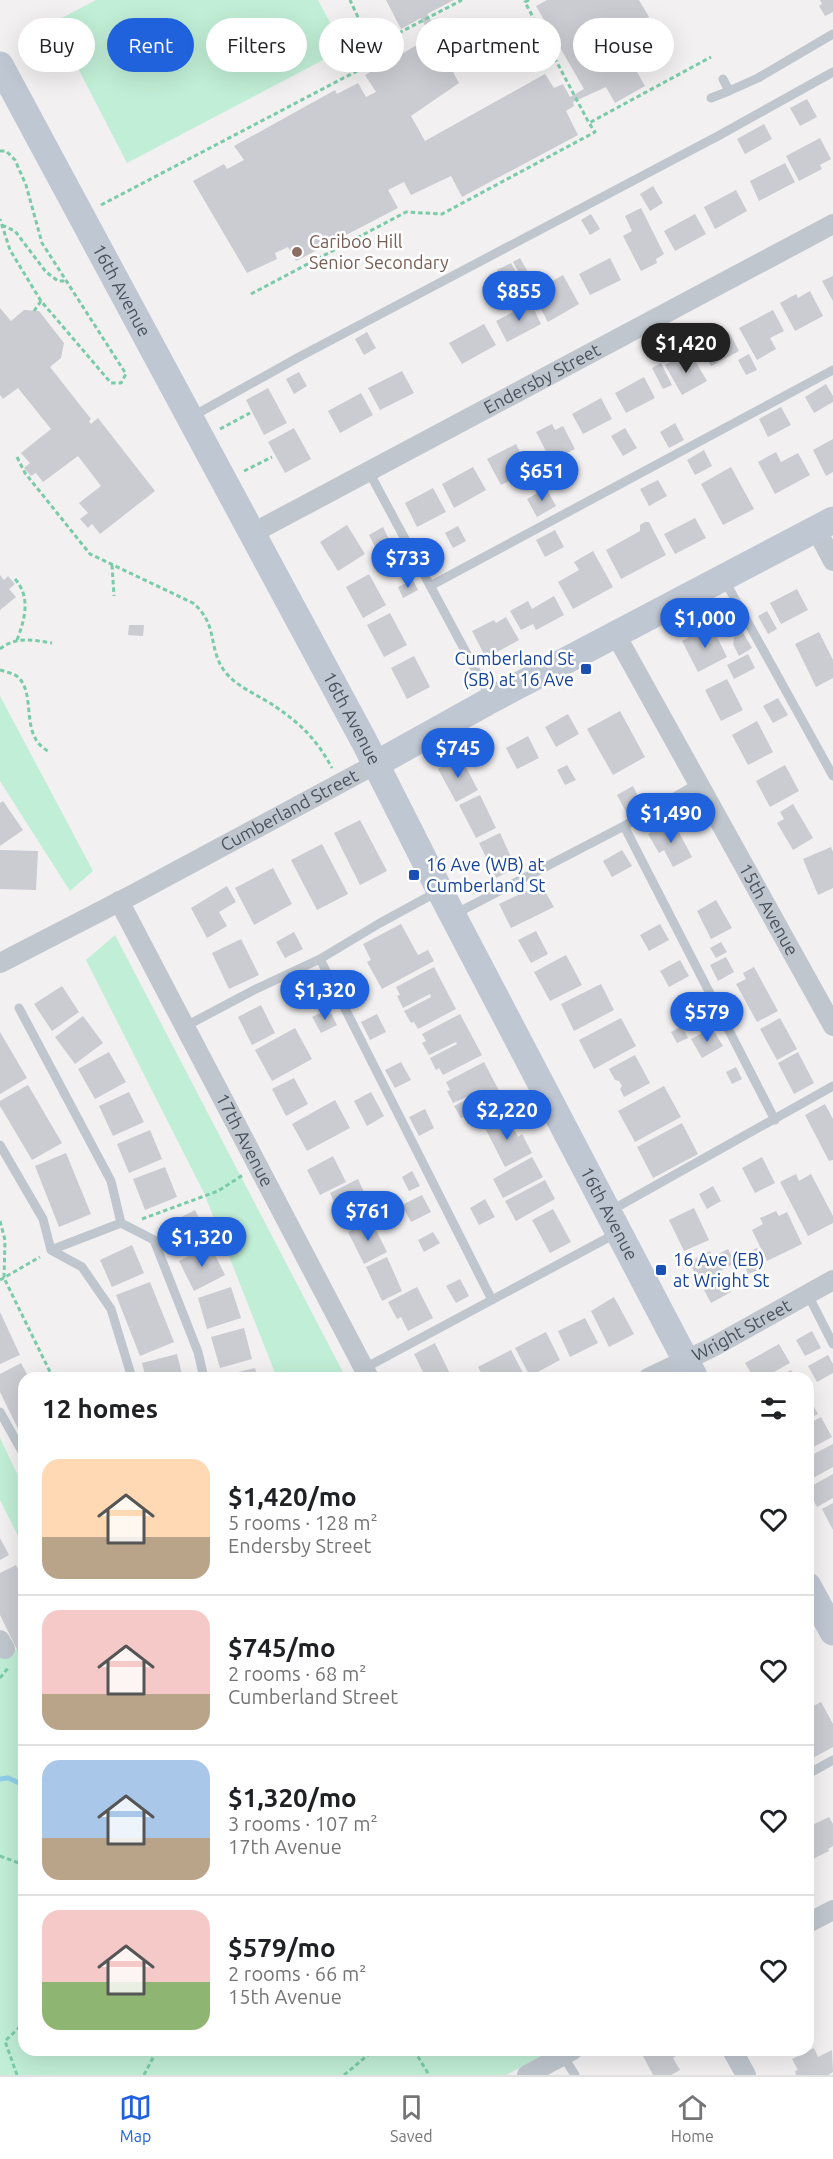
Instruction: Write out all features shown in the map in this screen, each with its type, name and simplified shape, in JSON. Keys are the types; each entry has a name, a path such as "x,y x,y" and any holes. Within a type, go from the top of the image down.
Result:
{"street":[{"name":"16th Avenue","path":"0,65 376,764 690,1369"},
{"name":"Endersby Street","path":"251,534 833,224"},
{"path":"825,525 833,561"},
{"name":"Cumberland Street","path":"0,963 376,764 491,700 825,525"},
{"name":"15th Avenue","path":"616,634 833,1026"},
{"name":"17th Avenue","path":"119,901 365,1372"},
{"name":"Wright Street","path":"690,1369 711,1348 833,1280"},
{"path":"814,1597 833,1632"},
{"path":"814,1920 833,1910"},
{"path":"527,2075 562,2056"},
{"path":"735,2056 746,2075"}],"lane":[{"path":"711,98 758,78 833,34"},
{"path":"190,417 709,141 833,72"},
{"path":"723,79 729,91"},
{"path":"430,586 833,370"},
{"path":"369,472 491,700"},
{"path":"724,578 833,776"},
{"path":"453,915 624,826 699,783"},
{"path":"624,826 775,1120"},
{"path":"184,1027 320,959 440,891"},
{"path":"320,959 492,1300"},
{"path":"19,1008 111,1181 121,1223"},
{"path":"369,1372 492,1300 775,1120 833,1086"},
{"path":"0,1145 43,1219 51,1250 82,1267 111,1308 130,1372"},
{"path":"51,1250 121,1223 154,1240 198,1352 203,1372"},
{"path":"807,1293 833,1344"},
{"path":"0,1412 18,1444"},
{"path":"814,1771 833,1760"},
{"path":"569,2056 575,2075"}],"path":[{"path":"350,0 358,18"},
{"path":"404,30 462,0"},
{"path":"251,294 406,212 442,214 595,132 526,1"},
{"path":"589,123 711,57"},
{"path":"98,206 355,72"},
{"path":"0,151 6,151 15,160 26,185 42,243 126,374 121,383 111,383 41,301 10,250 0,219"},
{"path":"2,225 15,231 46,272 58,281 66,281"},
{"path":"34,311 41,301"},
{"path":"220,429 250,413"},
{"path":"17,457 32,482 90,554 193,603 202,610 209,621 223,668 233,680 276,707 309,734 319,744 332,768"},
{"path":"243,472 272,457"},
{"path":"112,564 114,596"},
{"path":"15,579 24,593 26,604 23,624 17,640"},
{"path":"0,649 17,640 52,643"},
{"path":"0,670 17,677 23,685 32,728 40,745 48,751"},
{"path":"121,1223 147,1219 218,1191 257,1166"},
{"path":"0,1221 5,1240 2,1279 50,1372"},
{"path":"2,1279 51,1250"},
{"path":"0,1678 5,1652"},
{"path":"0,1856 18,1863"},
{"path":"17,2075 5,2042 18,2029"},
{"path":"144,2075 154,2056"},
{"path":"344,2075 367,2056"},
{"path":"418,2056 429,2075"}],"green space":[{"path":"96,0 318,0 328,18 319,18 319,62 307,68 307,18 206,18 206,72 300,72 127,163 80,72 95,72 95,18 62,18"},
{"path":"0,696 93,871 70,891 0,781"},
{"path":"115,935 343,1372 275,1372 204,1193 86,960"},
{"path":"0,1438 18,1476 18,1536 0,1500"},
{"path":"18,1650 18,2056 542,2056 506,2075 0,2075 0,1652"}],"building":[{"path":"386,0 454,0 427,14 430,18 416,18 416,21 404,27 404,18 395,18"},
{"path":"547,0 639,0 649,17 573,18 573,70 561,49 561,18 543,18 536,6"},
{"path":"820,0 833,0 833,12 825,16 819,6 822,4"},
{"path":"416,46 416,72 453,72 459,83 411,116 425,141 545,74 554,88 563,84 570,97 584,89 574,72 637,72 645,86 615,103 606,87 573,102 574,106 566,111 578,135 462,197 451,176 411,195 404,182 388,190 398,208 296,261 288,247 275,253 277,259 247,273 193,181 224,164 227,169 244,160 234,146 335,90 337,94 358,83 366,97 376,92 365,75 370,72 404,72 404,53"},
{"path":"807,99 817,117 800,126 790,108"},
{"path":"764,124 772,139 745,154 737,139"},
{"path":"820,138 831,159 820,165 822,169 799,181 786,156"},
{"path":"785,163 795,182 759,201 750,181"},
{"path":"653,186 663,203 650,211 640,194"},
{"path":"736,190 747,211 715,229 704,207"},
{"path":"641,208 664,254 656,259 657,263 641,271 623,236 632,231 625,216"},
{"path":"591,214 600,229 590,235 581,220"},
{"path":"695,214 706,234 675,251 664,231"},
{"path":"520,258 534,283 526,287 513,262"},
{"path":"610,258 621,280 590,295 579,274"},
{"path":"511,263 520,279 506,287 497,270"},
{"path":"563,275 579,304 548,322 536,300 542,297 539,292 545,289 544,286"},
{"path":"833,276 833,301 822,281"},
{"path":"810,291 823,316 795,331 780,303 796,294 798,298"},
{"path":"531,303 541,324 507,342 496,321"},
{"path":"0,308 11,321 24,310 39,311 64,343 61,358 50,367 91,419 89,421 91,424 98,418 155,491 100,534 92,524 88,528 80,519 88,513 79,503 101,486 78,456 43,482 36,473 31,476 24,468 30,463 21,453 51,429 18,388 3,399 0,395"},
{"path":"773,310 784,331 770,338 776,349 757,360 739,328"},
{"path":"484,324 496,345 462,364 449,343"},
{"path":"367,332 376,348 364,355 355,339"},
{"path":"729,332 739,351 711,366 701,347"},
{"path":"749,354 757,370 746,375 738,360"},
{"path":"681,356 684,362 693,357 707,381 682,395 665,365"},
{"path":"661,363 672,385 663,389 652,368"},
{"path":"402,371 414,393 380,410 368,388"},
{"path":"299,372 307,386 294,394 286,379"},
{"path":"644,377 655,398 626,413 615,393"},
{"path":"826,384 833,396 833,402 814,413 805,397"},
{"path":"268,388 287,423 264,435 246,400"},
{"path":"361,393 373,415 340,433 328,411"},
{"path":"601,398 612,419 583,434 572,414"},
{"path":"781,407 791,425 768,437 759,419"},
{"path":"675,423 684,440 669,448 660,432"},
{"path":"552,424 555,430 563,426 575,449 551,461 536,432"},
{"path":"294,428 311,459 285,473 268,442"},
{"path":"625,428 637,448 623,456 611,436"},
{"path":"833,439 833,472 826,476 813,450"},
{"path":"516,444 525,462 506,472 511,480 501,485 487,459"},
{"path":"704,450 712,466 695,475 687,460"},
{"path":"776,452 781,462 798,453 810,475 775,494 758,462"},
{"path":"473,467 486,490 454,508 442,484"},
{"path":"731,467 754,509 723,525 701,484"},
{"path":"658,480 667,496 649,506 640,489"},
{"path":"433,488 446,512 417,527 405,503"},
{"path":"546,488 556,506 537,517 527,499"},
{"path":"695,518 706,538 675,554 664,534"},
{"path":"649,522 666,555 621,579 606,550 640,531 640,525"},
{"path":"347,525 365,554 338,571 320,542"},
{"path":"458,526 466,541 453,548 445,533"},
{"path":"383,527 392,545 378,553 369,535"},
{"path":"555,530 564,547 545,557 536,540"},
{"path":"593,551 613,587 573,609 558,582 579,570 574,562"},
{"path":"369,574 386,605 363,618 346,587"},
{"path":"0,575 4,580 8,576 15,584 9,589 16,597 0,610"},
{"path":"413,580 418,590 403,598 398,587"},
{"path":"797,589 808,610 781,624 770,603"},
{"path":"554,596 564,615 536,630 533,624 521,630 510,611 528,601 532,609"},
{"path":"767,611 777,629 768,634 758,616"},
{"path":"390,613 407,645 384,657 367,625"},
{"path":"506,617 519,640 486,658 472,631"},
{"path":"129,625 144,625 143,636 128,635"},
{"path":"711,625 727,657 698,672 682,641"},
{"path":"741,629 752,648 739,656 733,644 735,633"},
{"path":"819,632 833,660 833,678 816,687 795,644"},
{"path":"748,654 755,668 734,679 727,665"},
{"path":"414,656 430,687 407,699 391,668"},
{"path":"727,679 743,710 721,721 705,690"},
{"path":"778,698 788,715 773,723 763,706"},
{"path":"620,711 645,757 613,775 587,729"},
{"path":"568,714 579,734 556,747 545,727"},
{"path":"757,721 773,752 748,765 732,735"},
{"path":"528,736 539,758 517,769 506,748"},
{"path":"460,756 478,790 456,802 438,769"},
{"path":"567,765 576,780 565,785 557,770"},
{"path":"785,765 799,791 770,807 756,781"},
{"path":"633,786 642,804 626,812 617,795"},
{"path":"480,795 496,828 476,838 459,805"},
{"path":"3,801 23,830 0,846 0,803"},
{"path":"793,804 813,838 793,850 777,823 784,819 780,812"},
{"path":"360,820 387,871 360,885 334,833"},
{"path":"673,821 692,857 673,867 664,850 659,853 648,834"},
{"path":"500,833 516,868 496,878 479,843"},
{"path":"322,844 348,894 317,910 291,860"},
{"path":"831,847 833,888 818,895 803,859"},
{"path":"0,850 38,851 36,890 0,889"},
{"path":"622,850 632,866 612,877 603,861"},
{"path":"273,868 292,904 254,925 235,888"},
{"path":"541,884 554,907 511,928 499,904"},
{"path":"227,886 236,902 219,912 227,926 207,938 191,908"},
{"path":"716,900 732,928 711,939 697,911"},
{"path":"401,924 418,955 428,950 434,961 382,989 367,962 371,960 363,944"},
{"path":"660,924 669,940 649,951 640,935"},
{"path":"536,931 548,954 531,963 518,940"},
{"path":"294,932 303,949 285,958 276,942"},
{"path":"241,939 259,975 229,989 212,953"},
{"path":"721,942 727,952 716,958 710,948"},
{"path":"566,955 582,985 550,1001 534,972"},
{"path":"726,957 734,972 718,981 710,965"},
{"path":"680,960 689,976 669,987 660,971"},
{"path":"434,967 456,1009 418,1029 414,1022 411,1023 404,1011 431,997 430,994 403,1008 397,996 400,995 396,987"},
{"path":"754,967 778,1011 757,1022 736,984 746,979 743,973"},
{"path":"601,984 614,1010 574,1031 561,1004"},
{"path":"62,986 79,1012 52,1031 34,1004"},
{"path":"698,995 706,1011 697,1016 689,1000"},
{"path":"261,1005 275,1033 252,1045 238,1017"},
{"path":"329,1009 337,1025 321,1033 312,1017"},
{"path":"377,1014 386,1032 370,1040 361,1022"},
{"path":"460,1014 482,1055 443,1075 439,1068 436,1070 430,1058 457,1044 456,1042 429,1055 422,1043 426,1041 422,1034"},
{"path":"83,1016 103,1043 75,1064 55,1037"},
{"path":"621,1018 636,1046 594,1069 579,1040"},
{"path":"780,1018 797,1049 777,1060 760,1029"},
{"path":"682,1026 688,1038 677,1043 671,1032"},
{"path":"295,1028 312,1059 272,1081 255,1050"},
{"path":"712,1028 723,1046 702,1058 691,1039"},
{"path":"0,1032 27,1078 0,1094"},
{"path":"109,1052 126,1082 95,1099 78,1069"},
{"path":"798,1052 814,1083 794,1094 778,1063"},
{"path":"635,1055 650,1083 624,1097 620,1089 622,1086 619,1081 615,1080 609,1069"},
{"path":"401,1062 411,1080 395,1088 385,1070"},
{"path":"484,1062 506,1104 468,1124 464,1117 461,1118 454,1106 481,1092 453,1103 447,1091 450,1090 446,1082"},
{"path":"736,1067 742,1079 732,1084 726,1072"},
{"path":"294,1078 308,1104 286,1116 272,1089"},
{"path":"28,1085 62,1143 32,1160 0,1106 0,1101"},
{"path":"664,1086 681,1117 635,1142 618,1111"},
{"path":"129,1092 144,1122 113,1136 99,1106"},
{"path":"371,1092 384,1116 367,1126 354,1101"},
{"path":"335,1100 350,1128 307,1151 292,1124"},
{"path":"825,1104 833,1119 833,1160 829,1161 805,1115"},
{"path":"425,1109 434,1128 419,1136 409,1117"},
{"path":"506,1114 518,1137 522,1134 532,1153 505,1167 484,1126"},
{"path":"682,1123 698,1154 653,1178 637,1147"},
{"path":"150,1130 162,1159 129,1173 117,1144"},
{"path":"66,1153 91,1214 59,1227 35,1166"},
{"path":"333,1156 346,1182 320,1195 307,1170"},
{"path":"532,1157 543,1177 503,1198 493,1179"},
{"path":"762,1157 775,1183 755,1193 742,1168"},
{"path":"165,1167 177,1197 145,1210 133,1179"},
{"path":"412,1171 420,1186 409,1191 402,1177"},
{"path":"796,1174 799,1181 811,1174 833,1216 833,1223 808,1236 780,1182"},
{"path":"358,1179 373,1213 348,1225 330,1193"},
{"path":"545,1180 555,1199 516,1221 505,1201"},
{"path":"713,1186 721,1201 707,1209 699,1194"},
{"path":"422,1195 431,1212 411,1222 402,1205"},
{"path":"485,1199 495,1217 479,1225 470,1208"},
{"path":"694,1208 709,1240 684,1251 669,1220"},
{"path":"553,1209 571,1242 550,1253 532,1220"},
{"path":"195,1210 209,1238 176,1254 163,1226"},
{"path":"776,1211 779,1216 787,1212 802,1244 767,1261 752,1230 763,1224 760,1218"},
{"path":"371,1220 387,1252 364,1264 348,1232"},
{"path":"433,1232 440,1243 424,1252 418,1240"},
{"path":"132,1245 144,1273 112,1287 100,1260"},
{"path":"210,1245 225,1275 194,1291 179,1261"},
{"path":"757,1248 765,1267 748,1274 740,1256"},
{"path":"728,1249 735,1263 720,1271 731,1292 711,1303 689,1262 710,1251 713,1257"},
{"path":"387,1257 402,1291 382,1301 366,1267"},
{"path":"460,1279 469,1296 456,1303 446,1286"},
{"path":"150,1282 174,1342 140,1356 116,1295"},
{"path":"231,1287 241,1318 207,1329 198,1298"},
{"path":"417,1287 433,1318 408,1331 401,1317 397,1319 388,1302"},
{"path":"614,1297 634,1334 609,1347 591,1311"},
{"path":"0,1312 20,1355 0,1364"},
{"path":"585,1318 598,1343 570,1357 558,1331"},
{"path":"244,1328 252,1359 220,1368 211,1337"},
{"path":"812,1331 821,1348 805,1356 796,1340"},
{"path":"546,1332 560,1360 538,1372 528,1372 515,1348"},
{"path":"435,1343 449,1372 423,1372 414,1354"},
{"path":"779,1344 790,1363 774,1372 750,1372 745,1363"},
{"path":"511,1350 522,1372 481,1372 478,1367"},
{"path":"177,1354 182,1372 144,1372 142,1363"},
{"path":"828,1355 833,1364 833,1373 817,1382 814,1372 811,1372 808,1366"},
{"path":"21,1363 26,1372 18,1372 18,1429 0,1392 0,1374"},
{"path":"255,1368 256,1372 238,1372"},
{"path":"821,1417 832,1437 814,1447 814,1421"},
{"path":"833,1444 833,1467 814,1478 814,1454"},
{"path":"833,1474 833,1498 817,1507 814,1502 814,1485"},
{"path":"833,1503 833,1530 822,1509"},
{"path":"0,1538 9,1555 0,1560"},
{"path":"16,1565 18,1569 18,1652 0,1615 0,1573"},
{"path":"821,1702 833,1724 833,1747 814,1757 814,1706"},
{"path":"829,1817 833,1824 833,1846 828,1849 829,1851 814,1858 814,1824"},
{"path":"814,2048 818,2057 832,2050 833,2072 828,2075 796,2075 795,2071 798,2070 792,2059 798,2056 814,2056"},
{"path":"643,2056 676,2056 673,2058 680,2070 671,2075 653,2075"}],"waterway":[{"path":"0,1779 8,1778 18,1782"}],"place":[{"name":"Cariboo Hill Senior Secondary","path":"297,252"},
{"name":"Cumberland St (SB) at 16 Ave","path":"586,669"},
{"name":"16 Ave (WB) at Cumberland St","path":"414,875"},
{"name":"16 Ave (EB) at Wright St","path":"661,1270"}]}
